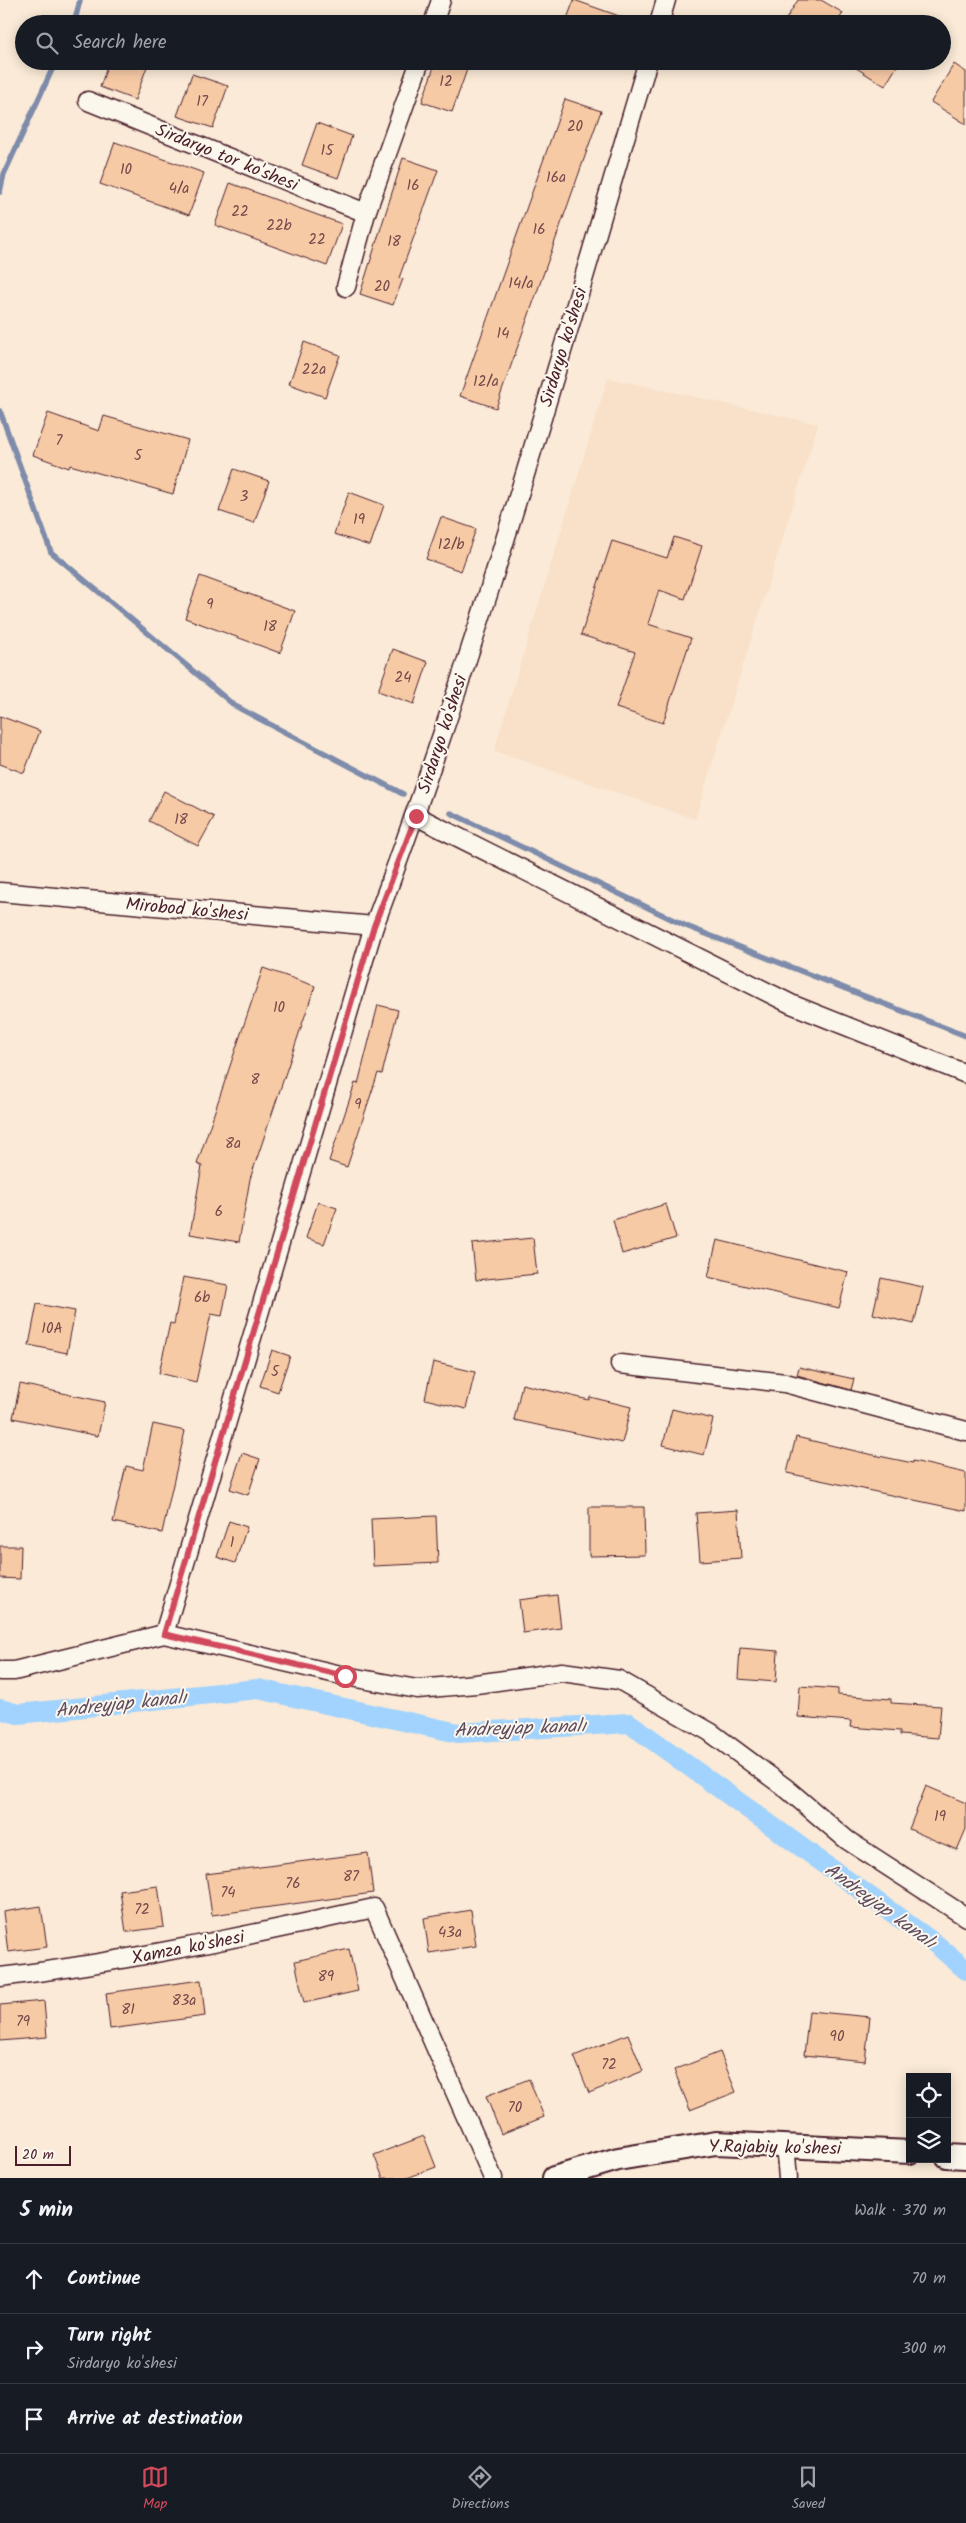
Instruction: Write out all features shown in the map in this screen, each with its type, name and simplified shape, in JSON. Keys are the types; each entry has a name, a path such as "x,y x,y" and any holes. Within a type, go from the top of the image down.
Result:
{"street":[{"path":"436,15 441,0"},
{"path":"661,15 664,1"},
{"path":"346,287 366,213 417,70"},
{"name":"Sirdaryo ko'shesi","path":"164,1634 374,926 416,816 499,560 645,70"},
{"name":"Sirdaryo tor ko'shesi","path":"88,101 366,213"},
{"path":"416,816 791,1004 966,1074"},
{"name":"Mirobod ko'shesi","path":"0,892 374,926"},
{"path":"620,1364 785,1383 966,1431"},
{"path":"0,1671 14,1671 164,1634 345,1676 417,1689 476,1684 562,1672 619,1680 710,1732 787,1789 847,1840 966,1917"},
{"name":"Xamza ko'shesi","path":"0,1977 76,1968 225,1941 374,1908 493,2178"},
{"name":"Y.Rajabiy ko'shesi","path":"554,2178 618,2159 716,2143 906,2152"},
{"path":"784,2145 788,2178"},
{"path":"951,2156 966,2157"}],"shaded area":[{"path":"608,378 818,424 695,819 494,751"}],"building":[{"path":"574,0 616,15 568,15"},
{"path":"798,0 821,0 843,13 842,15 789,15"},
{"path":"954,64 966,72 966,124 931,102"},
{"path":"106,70 146,70 135,100 100,87"},
{"path":"433,70 467,70 452,112 422,102"},
{"path":"859,70 895,70 885,86"},
{"path":"192,74 228,86 213,128 177,116"},
{"path":"565,99 601,111 496,408 460,396"},
{"path":"317,123 352,136 338,178 302,165"},
{"path":"115,142 204,173 189,215 100,184"},
{"path":"403,158 438,170 399,278 403,279 393,305 360,294"},
{"path":"230,183 342,224 327,266 215,225"},
{"path":"304,342 340,355 325,397 289,384"},
{"path":"48,413 99,431 104,416 188,440 173,494 70,465 69,468 33,455"},
{"path":"234,469 269,481 254,523 219,511"},
{"path":"349,492 384,505 370,546 334,534"},
{"path":"441,517 476,529 461,571 426,559"},
{"path":"674,537 702,546 685,599 659,590 648,624 691,638 663,723 616,708 635,652 581,635 612,541 667,558"},
{"path":"200,576 295,611 280,653 185,618"},
{"path":"393,649 428,662 414,704 378,691"},
{"path":"0,716 40,731 24,773 0,764"},
{"path":"164,791 214,817 198,846 149,821"},
{"path":"263,968 315,986 250,1179 239,1242 190,1234 202,1166 197,1164"},
{"path":"378,1005 398,1010 382,1074 378,1073 347,1167 329,1161 355,1083 358,1084"},
{"path":"318,1202 337,1208 324,1244 306,1238"},
{"path":"666,1204 676,1238 622,1254 613,1220"},
{"path":"533,1238 537,1274 476,1280 472,1244"},
{"path":"717,1240 848,1272 839,1308 708,1277"},
{"path":"183,1277 228,1285 222,1316 211,1314 196,1382 159,1373 170,1323 174,1324"},
{"path":"881,1278 923,1287 914,1324 873,1314"},
{"path":"37,1304 75,1311 67,1353 29,1345"},
{"path":"272,1350 290,1356 278,1392 260,1386"},
{"path":"433,1362 475,1372 466,1409 425,1399"},
{"path":"799,1367 854,1379 851,1390 797,1375"},
{"path":"20,1384 105,1402 98,1436 13,1418"},
{"path":"522,1384 589,1400 590,1397 631,1407 622,1443 514,1420"},
{"path":"672,1409 713,1419 704,1455 663,1445"},
{"path":"153,1424 185,1431 162,1533 113,1522 126,1466 143,1470"},
{"path":"796,1437 864,1453 913,1463 913,1461 966,1473 966,1511 787,1473"},
{"path":"242,1453 260,1459 248,1495 230,1489"},
{"path":"589,1507 644,1507 645,1555 589,1556"},
{"path":"738,1510 741,1558 700,1561 696,1513"},
{"path":"436,1516 438,1563 373,1566 371,1519"},
{"path":"229,1521 247,1527 235,1563 217,1557"},
{"path":"0,1546 21,1546 20,1579 0,1578"},
{"path":"557,1595 561,1628 523,1633 519,1600"},
{"path":"740,1648 778,1651 776,1682 738,1679"},
{"path":"800,1686 838,1689 838,1695 891,1699 891,1703 941,1706 938,1738 900,1735 900,1731 850,1727 851,1721 798,1717"},
{"path":"926,1786 966,1803 966,1829 957,1850 909,1829"},
{"path":"368,1853 373,1893 212,1915 206,1874"},
{"path":"158,1886 164,1927 126,1932 120,1891"},
{"path":"41,1906 47,1947 8,1952 3,1912"},
{"path":"471,1910 476,1946 429,1953 424,1918"},
{"path":"349,1949 358,1991 304,2003 295,1961"},
{"path":"201,1980 205,2016 110,2029 106,1993"},
{"path":"44,2001 47,2037 0,2041 0,2005"},
{"path":"809,2011 870,2017 865,2061 804,2055"},
{"path":"628,2034 643,2071 589,2093 574,2056"},
{"path":"720,2052 736,2092 690,2110 674,2070"},
{"path":"529,2079 544,2117 501,2134 486,2096"},
{"path":"424,2136 436,2167 407,2178 383,2178 374,2155"}],"waterway":[{"path":"76,15 80,0"},
{"path":"0,192 4,174 52,70"},
{"path":"0,411 51,552 235,706 403,794"},
{"path":"451,813 686,926 966,1036"},
{"name":"Andreyjap kanalı","path":"0,1709 18,1714 258,1689 458,1733 629,1723 937,1945 966,1970"}],"route":[{"path":"345,1676 164,1634 374,926 416,816"}]}
